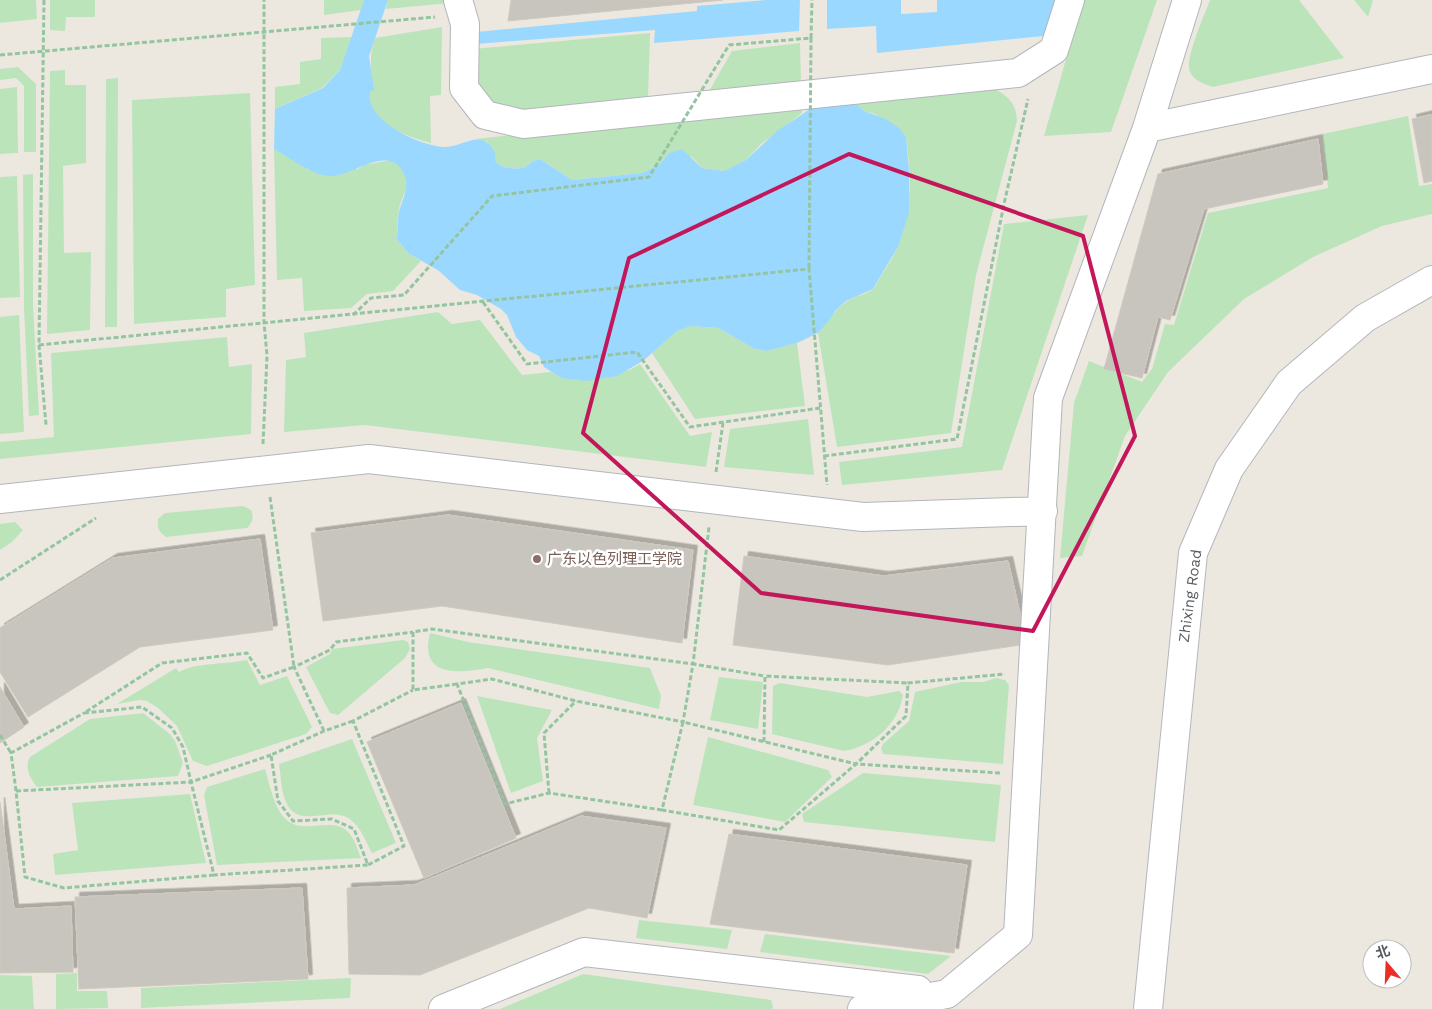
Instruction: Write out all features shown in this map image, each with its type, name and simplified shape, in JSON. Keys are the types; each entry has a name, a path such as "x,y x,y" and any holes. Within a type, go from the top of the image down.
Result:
{"street":[{"path":"449,8 465,24 464,88 485,116 523,124 1018,73 1054,50 1070,0"},
{"path":"862,1009 947,994 1018,935 1048,398 1147,128 1187,0"},
{"path":"1147,128 1432,69"},
{"name":"Zhixing Road","path":"1148,1009 1193,553 1229,469 1289,383 1365,318 1432,280"},
{"path":"0,499 369,459 863,517 1043,511"},
{"path":"443,1009 584,952 947,994"}],"path":[{"path":"44,0 40,345 46,425"},
{"path":"264,0 264,33"},
{"path":"812,0 809,269 824,456 957,440 1004,204 1029,97"},
{"path":"0,55 264,33 449,8"},
{"path":"353,315 371,298 404,295 492,196 649,177 729,45 811,38"},
{"path":"40,345 809,269"},
{"path":"483,302 527,364 637,352 690,427 820,408"},
{"path":"717,467 723,423"},
{"path":"0,580 109,509 107,487"},
{"path":"662,810 683,722 693,664 713,499"},
{"path":"324,731 294,667 330,650 336,642 432,630 693,664 765,676 908,683 1033,671"},
{"path":"413,632 413,690"},
{"path":"764,742 765,676"},
{"path":"368,865 354,829 332,820 293,821 278,801 271,755 353,720 413,690 492,680 576,701 683,722 856,764 1027,775"},
{"path":"457,684 505,804 549,793 778,830 856,764 906,716 908,683"},
{"path":"549,793 544,733 576,701"},
{"path":"11,753 84,713"},
{"path":"0,735 11,753 24,877 64,888 214,875 368,865 404,846 353,720"},
{"path":"16,791 191,782 214,875"}],"highlighted area":[{"path":"849,154 1083,236 1135,436 1033,631 761,593 583,433 629,258"}],"green space":[{"path":"0,0 36,0 37,19 0,23"},
{"path":"50,0 95,0 95,17 66,17 65,31 50,30"},
{"path":"324,0 364,0 361,10 324,15"},
{"path":"388,0 448,0 450,3 386,9"},
{"path":"1083,0 1157,0 1111,132 1044,136"},
{"path":"1210,0 1299,0 1344,58 1213,87 1203,83 1192,75 1189,66 1192,48"},
{"path":"1354,0 1373,0 1368,17"},
{"path":"442,27 441,95 430,96 431,143 413,138 394,129 378,117 372,109 369,100 371,55 375,38"},
{"path":"650,33 648,99 517,111 500,110 475,87 473,49"},
{"path":"352,37 340,70 322,88 275,109 275,87 300,84 300,62 321,59 321,38"},
{"path":"800,43 801,85 708,93 732,51"},
{"path":"18,67 36,84 36,152 24,152 24,86 16,78 0,80 0,69"},
{"path":"65,70 65,85 86,85 86,163 63,166 64,253 91,252 90,330 47,334 50,71"},
{"path":"118,78 117,327 105,327 106,79"},
{"path":"17,87 18,153 0,154 0,89"},
{"path":"989,87 1001,92 1013,104 1017,121 976,275 951,433 837,447 818,333 842,305 870,291 876,285 893,257 900,241 908,208 909,190 906,137 875,114 864,111 852,100"},
{"path":"250,93 255,285 226,289 226,317 134,324 132,100"},
{"path":"802,105 802,113 761,144 746,160 724,171 702,168 692,157 669,153 659,165 642,173 572,180 540,159 533,161 524,168 504,167 497,163 495,160 496,155 487,142 475,139"},
{"path":"1408,116 1419,186 1432,184 1432,214 1382,226 1313,257 1244,299 1168,372 1125,436 1082,556 1060,558 1074,403 1089,361 1142,382 1152,369 1165,324 1174,325 1208,213 1328,188 1323,134"},
{"path":"274,149 300,162 308,170 358,169 364,165 391,160 400,167 407,180 398,215 396,238 408,253 421,261 393,291 367,294 351,308 304,311 302,278 277,280"},
{"path":"33,174 33,305 39,415 29,416 24,307 23,175"},
{"path":"17,176 20,297 0,298 0,177"},
{"path":"1088,215 1002,470 842,485 839,462 962,447 1004,224"},
{"path":"438,312 452,324 480,320 522,375 551,372 561,378 630,370 640,364 690,436 712,432 706,467 365,425 284,432 286,360 306,357 304,333"},
{"path":"19,315 24,432 0,434 0,317"},
{"path":"691,326 718,328 755,349 767,351 797,343 805,406 695,419 652,353 677,331"},
{"path":"227,337 229,367 252,364 251,434 0,459 0,442 54,437 51,353"},
{"path":"808,419 814,475 724,467 730,429"},
{"path":"243,506 251,510 252,515 252,522 247,528 166,537 158,527 158,519 165,513"},
{"path":"15,522 23,530 12,542 0,550 0,524"},
{"path":"430,633 468,642 650,668 661,696 659,709 488,668 465,671 444,669 436,665 430,658 428,648"},
{"path":"403,640 408,642 410,649 405,658 338,715 330,713 306,667 330,654 332,649"},
{"path":"247,660 260,685 287,676 312,727 306,734 207,766 193,761 177,726 158,708 147,701 139,700 117,704 176,668 179,672 203,665"},
{"path":"719,677 763,682 758,729 710,720"},
{"path":"996,678 1005,680 1009,685 1003,764 883,754 881,748 883,744 909,721 915,692 961,682 983,682"},
{"path":"780,683 867,697 899,691 903,695 896,716 890,725 874,739 844,751 772,734 773,686"},
{"path":"477,696 552,710 537,738 543,781 511,793"},
{"path":"143,713 170,734 175,741 183,763 178,776 37,787 32,780 28,769 30,757 90,719"},
{"path":"708,737 828,770 832,777 785,822 693,805"},
{"path":"352,739 396,843 372,853 355,823 351,820 335,815 299,815 291,810 284,798 282,788 279,764"},
{"path":"265,769 276,804 288,821 302,826 334,825 341,827 352,837 361,858 217,865 204,795 207,787"},
{"path":"863,773 1001,785 995,842 804,822 802,814"},
{"path":"190,794 206,863 55,875 53,854 78,850 72,803"},
{"path":"639,920 732,930 727,949 636,938"},
{"path":"765,934 951,956 928,974 760,952"},
{"path":"77,973 77,991 107,991 108,1008 56,1009 56,974"},
{"path":"583,974 771,1000 773,1007 772,1009 500,1009"},
{"path":"0,975 32,976 34,1009 0,1009"},
{"path":"351,978 350,998 141,1008 141,988"}],"water":[{"path":"364,0 388,0 369,56 374,90 370,92 371,103 376,113 396,130 421,142 443,147 472,140 485,141 491,146 496,155 495,160 497,163 508,168 524,168 533,161 540,159 572,180 642,173 659,165 669,153 682,149 702,168 724,171 746,160 777,131 819,103 852,100 864,111 886,119 899,128 906,137 909,170 909,213 898,247 873,289 846,301 836,310 818,333 797,343 767,351 755,349 718,328 691,326 677,331 643,361 617,376 586,381 561,378 544,367 539,356 527,350 516,337 507,315 501,309 477,295 460,290 439,271 408,253 396,238 406,179 401,169 394,163 377,161 339,175 330,176 316,173 274,149 275,109 323,88 340,70"},
{"path":"766,0 800,0 799,31 654,43 655,30 476,44 476,32 697,11 697,6"},
{"path":"827,0 901,0 901,14 937,12 937,0 1055,0 1047,31 1043,36 877,53 876,26 827,29"}],"building":[{"path":"511,0 723,0 508,21"},
{"path":"1432,115 1432,181 1424,183 1412,119"},
{"path":"1318,139 1323,184 1204,209 1170,320 1158,317 1142,378 1104,369 1158,174"},
{"path":"448,515 693,550 682,643 442,606 323,621 311,533"},
{"path":"260,539 273,630 140,647 28,717 0,672 0,628 113,558"},
{"path":"744,556 884,576 1008,561 1027,644 888,665 733,645"},
{"path":"0,687 24,727 0,743"},
{"path":"461,703 516,838 424,878 367,742"},
{"path":"0,802 14,909 71,906 73,972 0,973"},
{"path":"581,816 666,828 647,918 589,908 420,975 349,974 347,888 414,885"},
{"path":"729,834 967,865 954,953 710,924"},
{"path":"302,888 308,979 79,989 75,897"}],"place":[{"name":"广东以色列理工学院","path":"537,559"}]}
